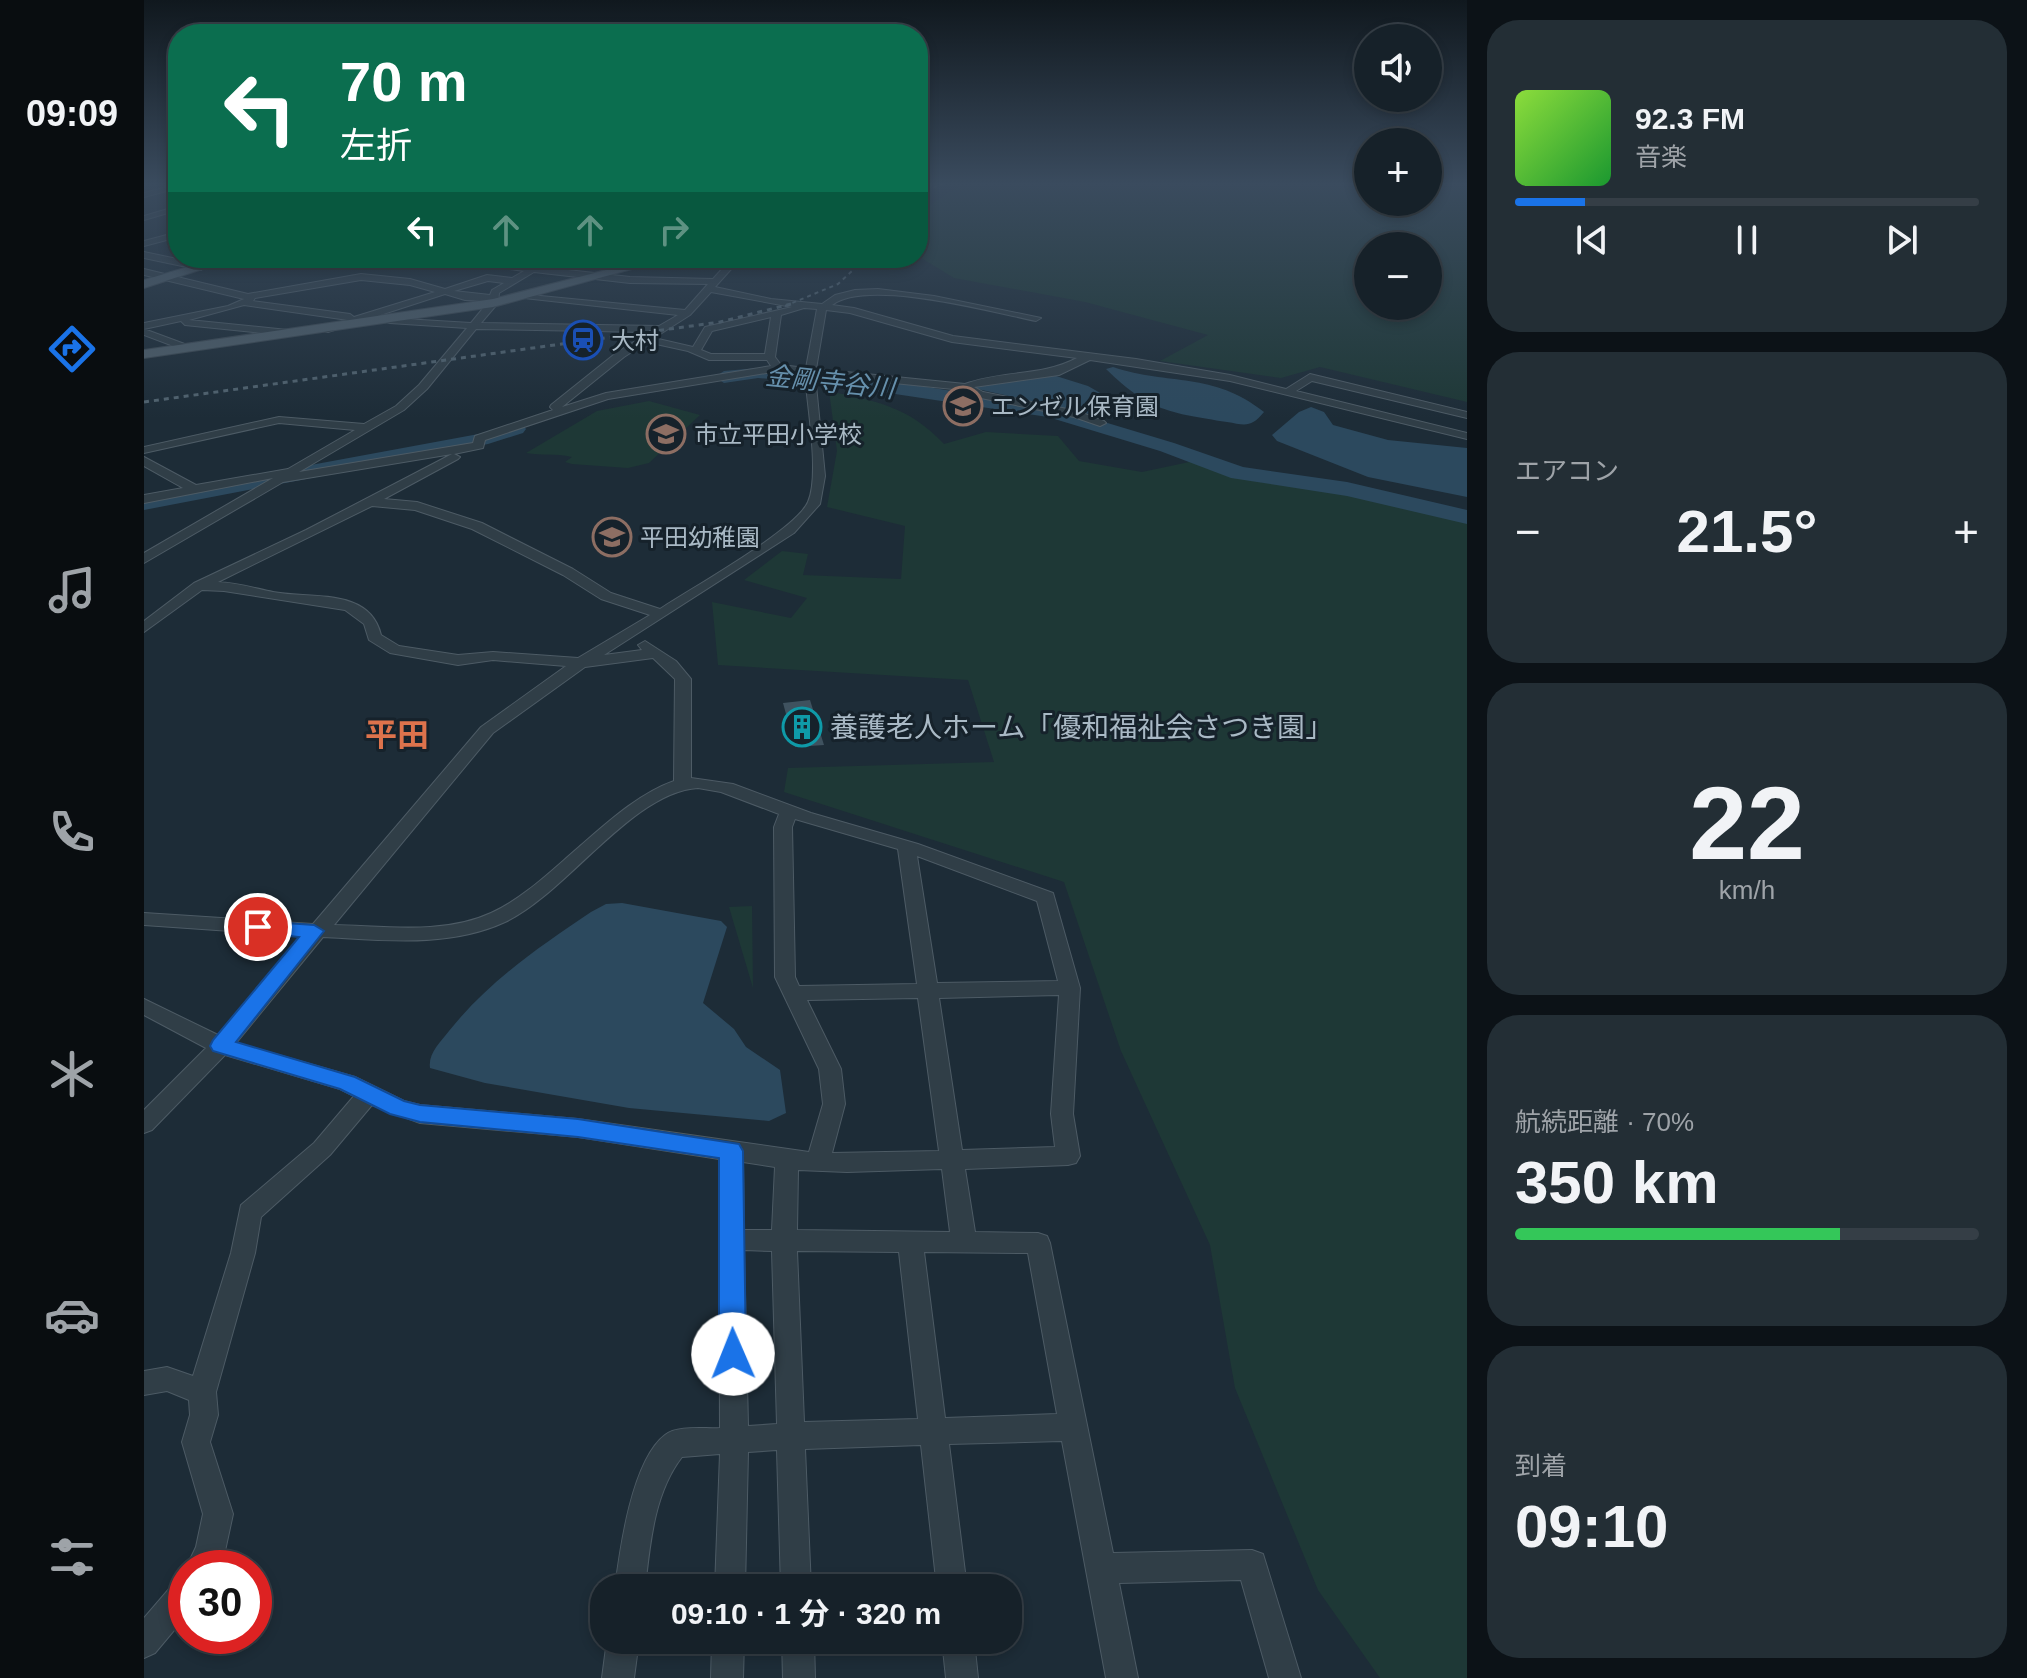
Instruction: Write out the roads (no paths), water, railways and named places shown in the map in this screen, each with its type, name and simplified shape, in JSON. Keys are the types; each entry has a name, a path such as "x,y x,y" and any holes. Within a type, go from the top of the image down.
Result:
{"main road":[{"path":"144,284 198,268"},
{"path":"144,354 384,321 520,297 630,268"}],"street":[{"path":"328,329 356,317 487,278 501,268"},
{"path":"513,268 714,285 771,302 851,310 952,339 1179,368 1465,434"},
{"path":"144,559 400,408 423,387 492,301 495,292 537,268"},
{"path":"543,416 620,355 687,313 728,268"},
{"path":"144,272 282,310 384,321 472,326 659,329"},
{"path":"144,326 178,321 304,286 361,277 410,282 492,301"},
{"path":"487,278 513,281"},
{"path":"282,310 325,293 304,286"},
{"path":"144,1124 221,1046 314,931 487,730 581,663 789,530 814,504 819,476 811,370 819,313 825,306 839,296 889,294 937,299 1036,318"},
{"path":"520,297 687,313"},
{"path":"695,352 708,329 776,315 805,305"},
{"path":"776,315 770,357 778,368"},
{"path":"178,321 239,330 294,333"},
{"path":"144,332 187,348"},
{"path":"647,339 709,357 770,357"},
{"path":"966,387 982,381 1059,372 1088,357"},
{"path":"479,446 479,438 606,396 778,368 966,387 980,395 1077,414 1100,423"},
{"path":"1288,392 1310,377 1467,415"},
{"path":"575,391 606,396"},
{"path":"144,450 279,420 369,428"},
{"path":"281,479 479,446"},
{"path":"144,628 199,586 372,502 433,466 479,446"},
{"path":"144,461 194,489"},
{"path":"144,499 296,470"},
{"path":"372,502 417,506 477,526 568,572 606,596 662,614"},
{"path":"199,586 251,589 270,596 325,599 365,613 374,625 374,637 395,650 458,660 493,656 581,663 653,653"},
{"path":"631,632 653,653 671,664 683,679 683,784"},
{"path":"144,919 314,931 423,934 461,930 498,918 534,898 667,787 705,783 743,791 789,812 907,847 1046,897 1070,988 1062,1114 1068,1156 787,1160 578,1128 420,1114 398,1108 347,1083 221,1046 144,1006"},
{"path":"789,812 783,827 785,977 830,1069 834,1104 818,1161"},
{"path":"907,847 964,1242"},
{"path":"792,993 1070,988"},
{"path":"210,1550 218,1514 196,1442 204,1415 202,1392 243,1253 250,1212 322,1149 369,1093"},
{"path":"730,1574 734,1440 731,1151"},
{"path":"787,1160 784,1240 796,1574"},
{"path":"732,1240 1038,1243 1122,1678"},
{"path":"910,1242 950,1574"},
{"path":"144,1383 167,1379 202,1392"},
{"path":"632,1574 655,1471 663,1455 675,1444 791,1436 1075,1427"},
{"path":"1103,1568 1252,1565 1285,1678"},
{"path":"144,1642 168,1614"},
{"path":"618,1678 621,1654"},
{"path":"727,1678 728,1654"},
{"path":"798,1654 799,1678"},
{"path":"959,1654 962,1678"}],"water":[{"path":"1113,367 1226,390 1264,412 1255,421 1243,424 1161,408 1135,394 1106,369"},
{"path":"1056,376 1088,386 1116,402 1100,410 1098,416 973,388 994,382"},
{"path":"1311,407 1324,412 1333,425 1388,440 1467,448 1467,497 1368,477 1277,441 1272,435 1299,412"},
{"path":"622,903 721,921 727,927 703,1003 734,1029 746,1047 780,1070 786,1113 769,1121 629,1108 485,1083 430,1068 431,1058 439,1044 464,1013 498,981 591,912 606,904"}],"waterway":[{"name":"金剛寺谷川","path":"724,377 758,373 822,377 1051,412 1167,447 1239,473 1347,489 1467,517"},
{"name":"金剛寺谷川","path":"144,503 488,438 516,429"}],"railway":[{"path":"788,305 838,284 855,268"},
{"path":"144,402 720,322 788,305"}],"place":[{"name":"大村","path":"583,340"},
{"name":"エンゼル保育園","path":"963,406"},
{"name":"市立平田小学校","path":"666,434"},
{"name":"平田幼稚園","path":"612,537"},
{"name":"養護老人ホーム「優和福祉会さつき園」","path":"802,727"}],"district":[{"name":"平田","path":"397,735"}]}
